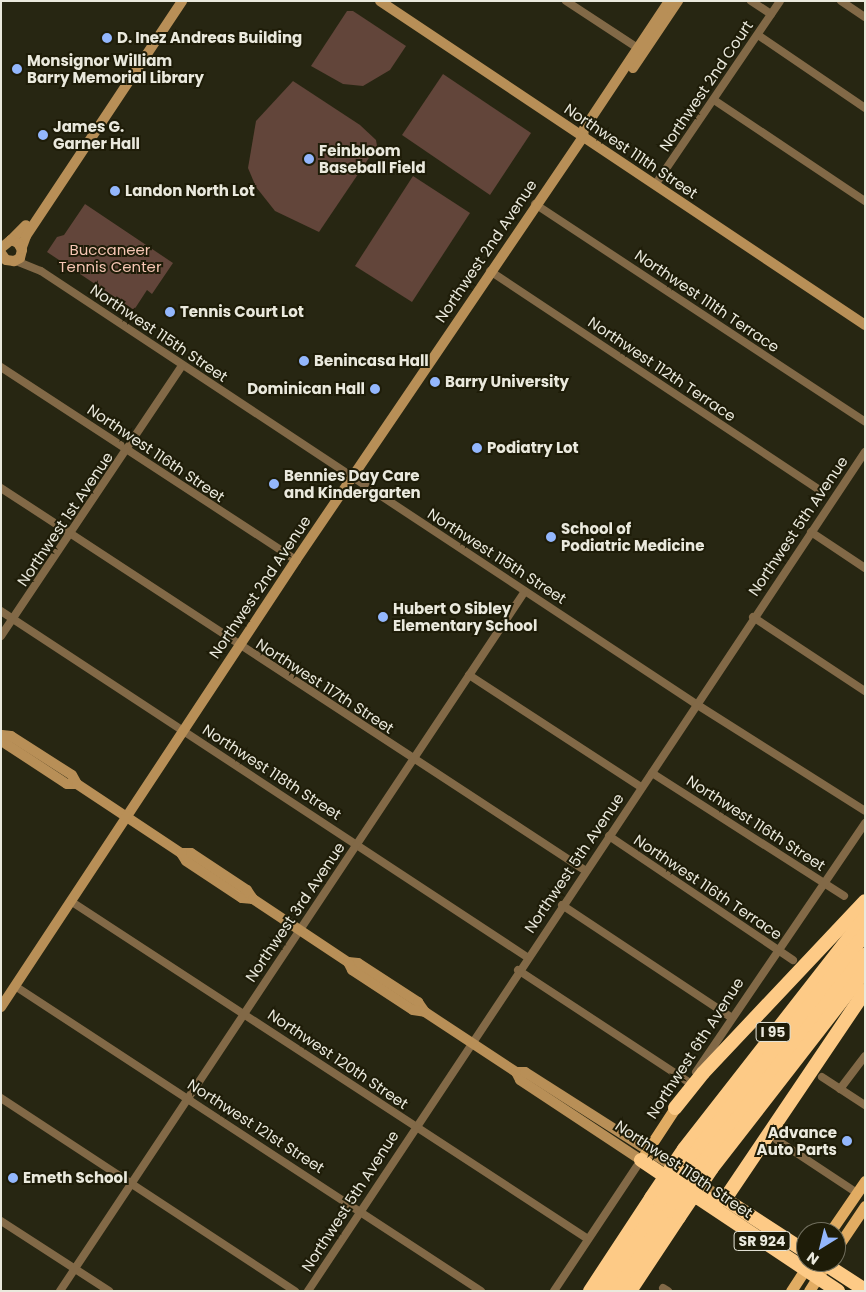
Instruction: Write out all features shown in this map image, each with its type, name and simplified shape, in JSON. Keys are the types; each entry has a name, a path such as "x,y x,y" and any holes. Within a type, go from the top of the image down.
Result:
{"highway":[{"path":"674,1108 709,1067 865,901"},
{"name":"I 95","path":"590,1291 665,1207 865,917"},
{"path":"698,1158 865,934"},
{"path":"698,1158 865,955"},
{"name":"I 95","path":"630,1291 665,1207 698,1158 749,1116 865,970"},
{"path":"698,1198 723,1198 730,1193 865,991"},
{"name":"Northwest 119th Street","path":"643,1154 698,1198 796,1259"},
{"name":"Northwest 119th Street","path":"723,1198 796,1245"},
{"path":"602,1291 665,1207"},
{"path":"617,1291 665,1207"},
{"name":"Northwest 119th Street","path":"813,1272 838,1291"},
{"path":"838,1272 865,1290"}],"main road":[{"name":"Northwest 6th Avenue","path":"643,1154 674,1108"},
{"path":"837,1222 865,1181"},
{"path":"846,1234 865,1206"},
{"path":"791,1291 804,1272"},
{"path":"809,1291 820,1272"}],"street":[{"path":"144,52 174,1"},
{"path":"5,242 21,232 144,52 182,1"},
{"name":"Northwest 111th Street","path":"380,1 865,325"},
{"path":"566,1 641,51"},
{"name":"Northwest 2nd Avenue","path":"1,1008 296,560 535,204 583,137 589,134 670,1"},
{"name":"Northwest 2nd Avenue","path":"641,51 678,1"},
{"path":"751,1 771,14"},
{"name":"Northwest 2nd Court","path":"655,185 780,1"},
{"path":"841,1 865,17"},
{"path":"758,35 865,108"},
{"path":"714,100 865,201"},
{"path":"1,270 14,261 80,148"},
{"name":"Northwest 111th Terrace","path":"535,204 865,422"},
{"path":"5,242 22,248 41,271"},
{"path":"1,254 41,271"},
{"name":"Northwest 115th Street","path":"41,271 696,704 865,811"},
{"name":"Northwest 112th Terrace","path":"490,271 819,490"},
{"name":"Northwest 1st Avenue","path":"1,636 128,450 182,366"},
{"name":"Northwest 116th Street","path":"1,367 296,560"},
{"name":"Northwest 5th Avenue","path":"308,1291 518,970 652,773 753,617 865,452"},
{"name":"Northwest 117th Street","path":"1,488 239,646 586,871"},
{"path":"811,532 865,568"},
{"name":"Northwest 3rd Avenue","path":"60,1291 133,1184 525,591"},
{"name":"Northwest 118th Street","path":"1,611 527,957"},
{"path":"753,617 865,692"},
{"path":"469,675 641,787"},
{"name":"Northwest 119th Street","path":"1,735 6,744 67,784 77,784 181,852 186,861 242,898 253,899 348,962 358,963 411,997 425,1012 516,1072 520,1080 643,1154 723,1198"},
{"name":"Northwest 116th Street","path":"652,773 844,896"},
{"name":"Northwest 6th Avenue","path":"674,1108 732,1018 865,823"},
{"name":"Northwest 116th Terrace","path":"609,836 793,960"},
{"name":"Northwest 120th Street","path":"72,902 245,1012 414,1127 588,1239"},
{"path":"562,905 732,1018"},
{"path":"518,970 690,1082"},
{"name":"Northwest 121st Street","path":"15,986 481,1291"},
{"path":"840,1089 865,1056"},
{"path":"822,1078 865,1105"},
{"path":"1,1098 295,1291"},
{"path":"777,1140 857,1192"},
{"name":"Northwest 6th Avenue","path":"554,1291 643,1154"},
{"path":"1,1221 109,1291"}],"green space":[{"path":"347,11 353,11 406,46 390,70 363,86 343,84 311,66"},
{"path":"443,74 531,133 490,195 402,135"},
{"name":"Feinbloom Baseball Field","path":"293,81 360,125 376,140 377,146 319,232 275,211 256,187 248,168 256,121"},
{"path":"413,176 470,213 412,302 355,266"},
{"name":"Buccaneer Tennis Center","path":"85,204 173,263 152,294 147,290 134,310 47,252 57,237 64,235"}],"place":[{"name":"D. Inez Andreas Building","path":"107,38"},
{"name":"Monsignor William Barry Memorial Library","path":"17,69"},
{"name":"James G. Garner Hall","path":"43,135"},
{"name":"Feinbloom Baseball Field","path":"309,159"},
{"name":"Landon North Lot","path":"115,191"},
{"name":"Tennis Court Lot","path":"170,312"},
{"name":"Benincasa Hall","path":"304,361"},
{"name":"Barry University","path":"435,382"},
{"name":"Dominican Hall","path":"375,389"},
{"name":"Podiatry Lot","path":"477,448"},
{"name":"Bennies Day Care and Kindergarten","path":"274,484"},
{"name":"School of Podiatric Medicine","path":"551,537"},
{"name":"Hubert O Sibley Elementary School","path":"383,617"},
{"name":"Advance Auto Parts","path":"847,1141"},
{"name":"Emeth School","path":"13,1178"}]}
